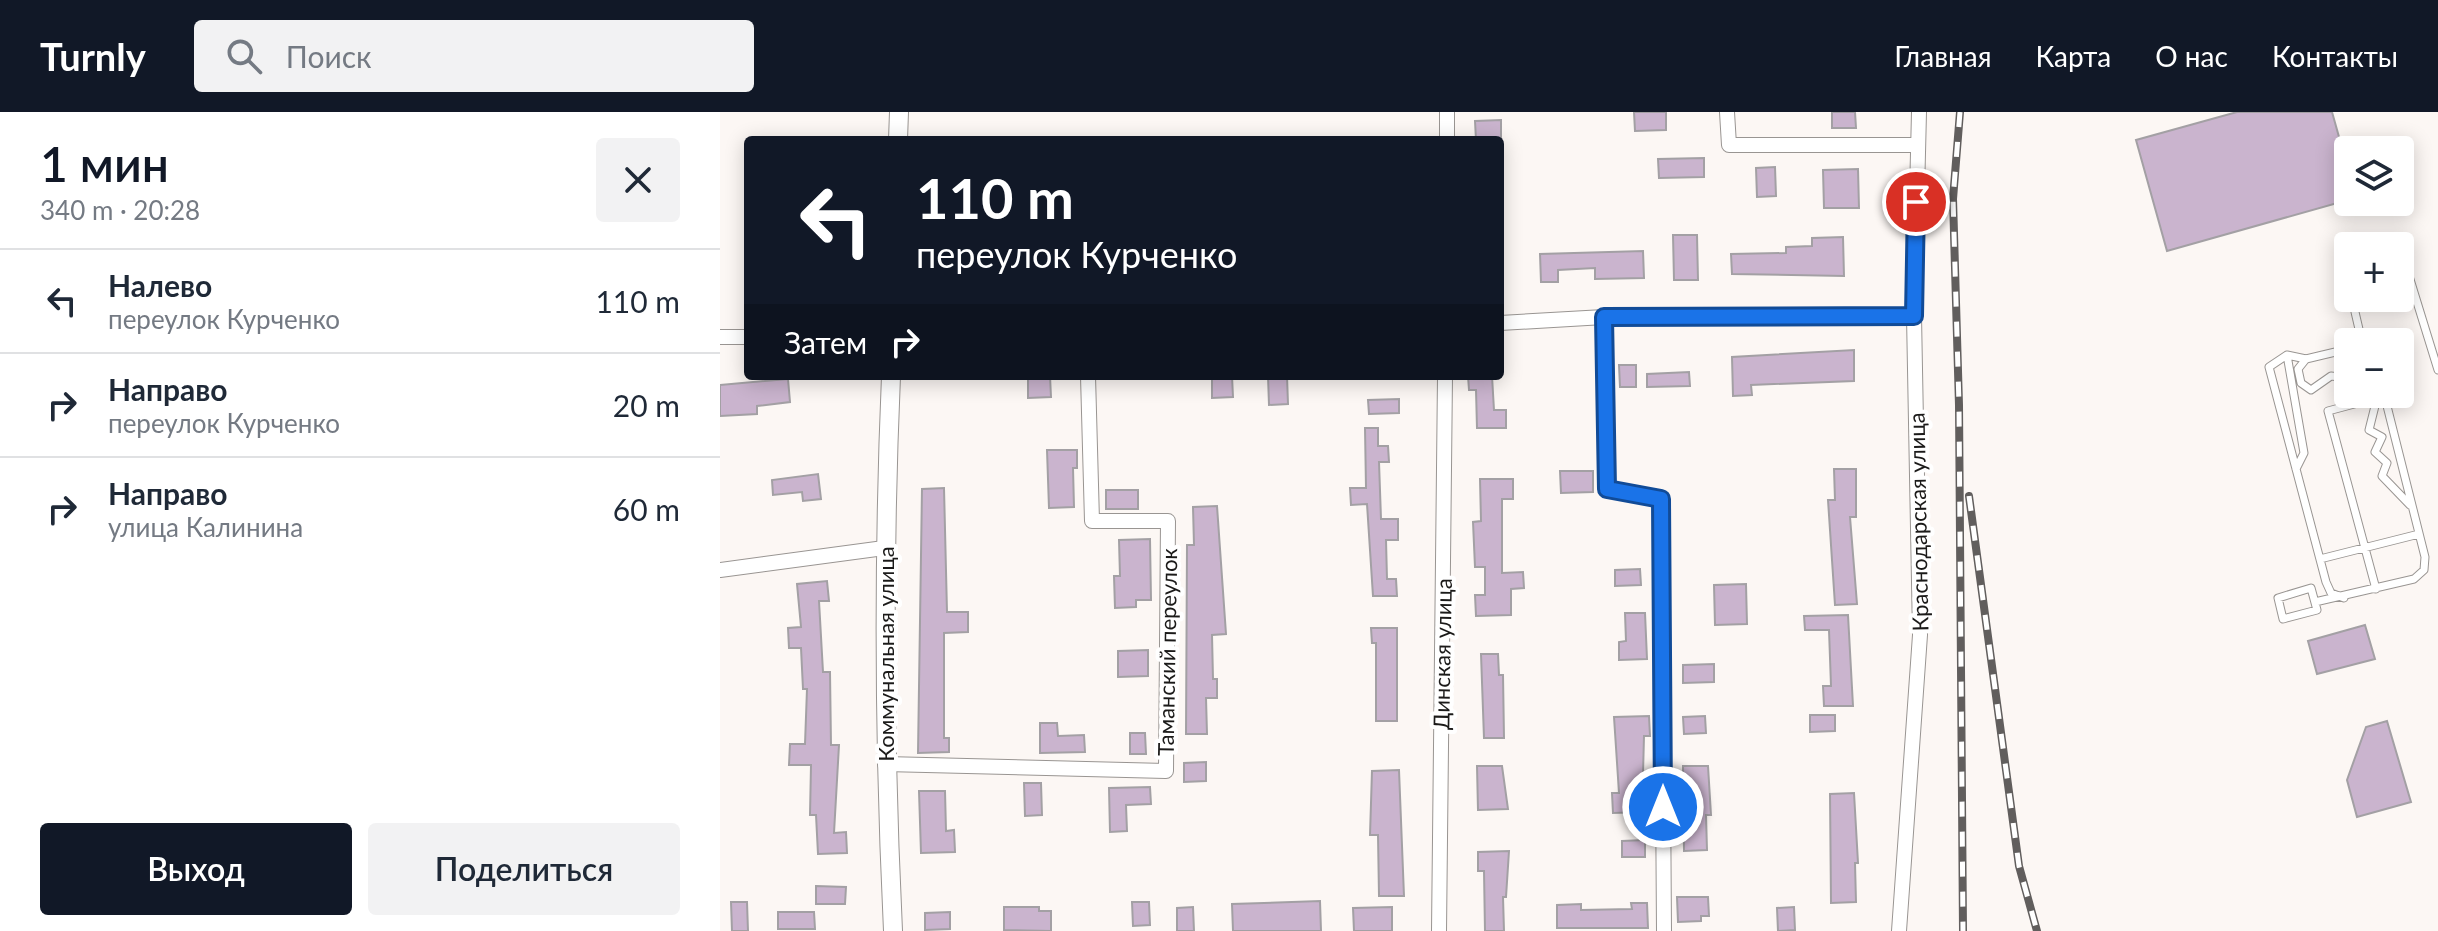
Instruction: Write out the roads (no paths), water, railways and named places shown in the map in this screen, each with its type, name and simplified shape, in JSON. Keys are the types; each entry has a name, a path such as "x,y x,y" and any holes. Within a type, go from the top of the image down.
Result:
{"street":[{"path":"898,136 899,112"},
{"path":"1447,112 1447,136"},
{"path":"1727,112 1729,145 1916,145"},
{"name":"Краснодарская улица","path":"1899,931 1920,635 1914,316 1919,112"},
{"path":"1504,323 1604,317 1914,316"},
{"path":"1604,317 1607,489 1661,499 1664,931"},
{"path":"720,337 744,337"},
{"name":"Коммунальная улица","path":"891,380 884,548 885,764 893,931"},
{"name":"Таманский переулок","path":"885,764 1166,771 1168,521 1092,521 1088,380"},
{"name":"Динская улица","path":"1439,931 1445,380"},
{"path":"720,570 884,548"}],"lane":[{"path":"2414,292 2438,370"},
{"path":"2355,312 2359,328"},
{"path":"2334,352 2306,359 2287,355 2269,367 2326,582 2331,593 2344,598"},
{"path":"2287,355 2304,453 2296,471"},
{"path":"2306,359 2298,369 2301,383 2311,390 2334,376"},
{"path":"2339,408 2328,411 2376,589"},
{"path":"2376,408 2369,430 2382,437 2375,452 2387,463 2382,476 2412,507"},
{"path":"2314,598 2344,598 2414,579 2424,570 2419,534 2385,408"},
{"path":"2320,559 2419,534"},
{"path":"2314,598 2326,582"},
{"path":"2311,588 2314,598 2317,610 2283,619 2278,598 2311,588"}],"railway":[{"path":"1960,112 1953,199 1959,405 1963,931"},
{"path":"1969,496 2019,866 2037,931"}]}
